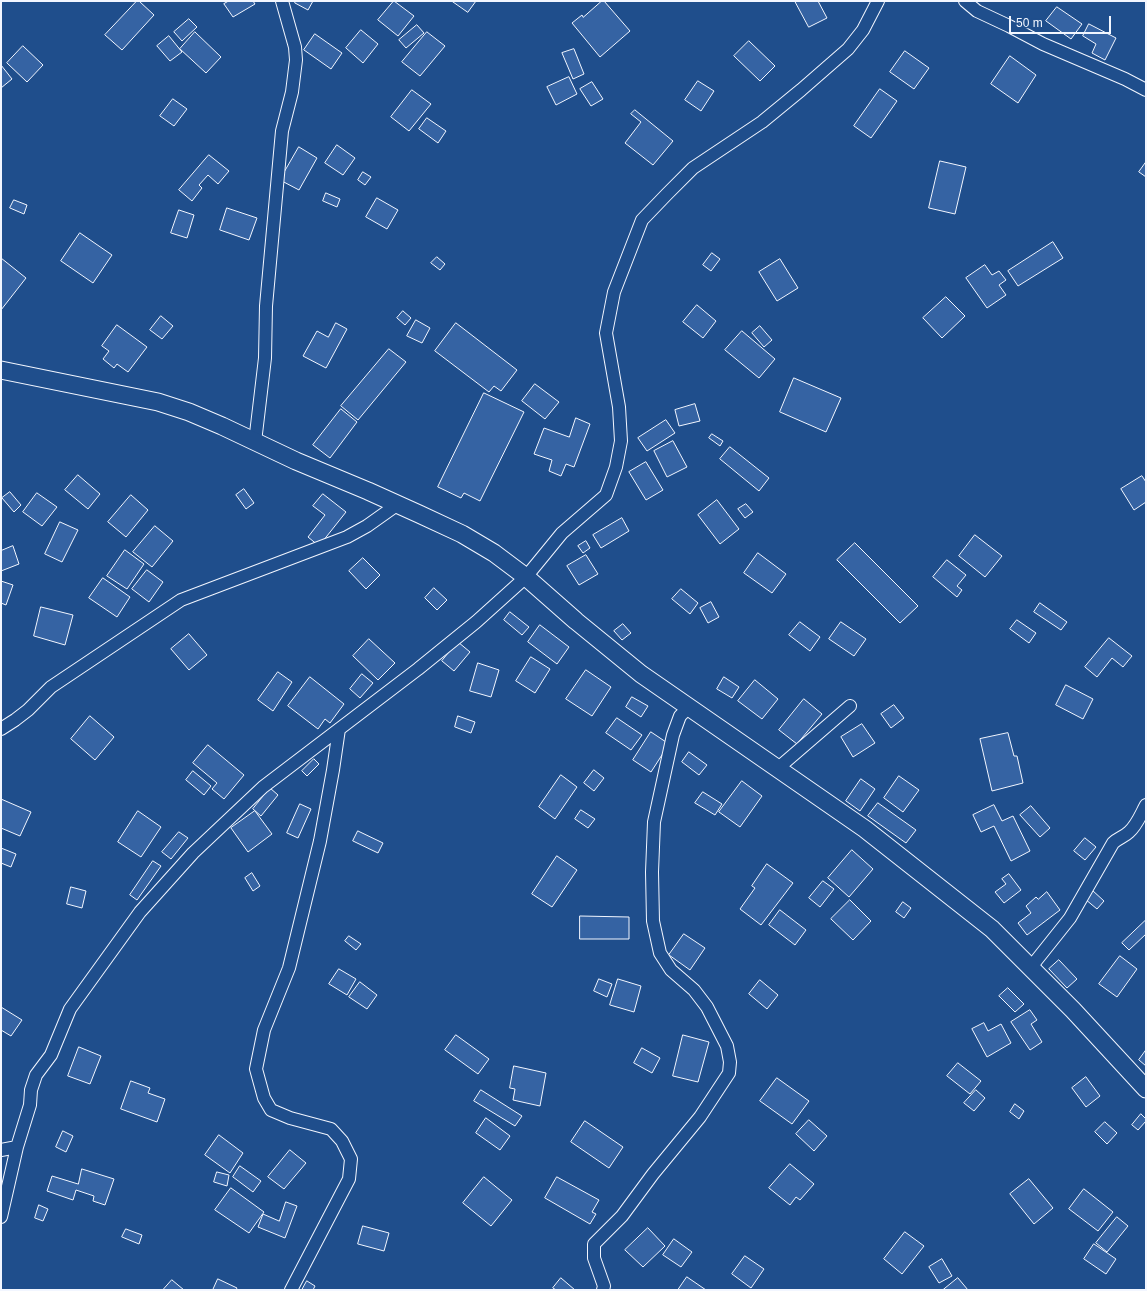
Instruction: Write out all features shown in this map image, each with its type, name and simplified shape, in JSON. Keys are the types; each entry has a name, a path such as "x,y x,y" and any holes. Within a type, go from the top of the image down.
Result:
{"main road":[{"path":"1,370 158,402 189,412 296,461 398,504 462,534 494,553 526,577 576,621 641,674 688,708 865,829 992,929 1031,967 1146,1089"}],"street":[{"path":"255,442 265,358 266,306 282,131 292,92 296,60 295,46 282,1"},
{"path":"1,1218 17,1147 30,1105 31,1090 36,1075 51,1054 70,1009 140,912 192,853 263,787 418,669 476,622 526,577 562,533 606,495 616,467 621,441 619,407 606,333 614,292 642,220 693,168 762,122 848,49 863,30 878,1"},
{"path":"965,1 977,11 1043,44 1125,79 1146,90"},
{"path":"1,729 28,710 51,687 181,600 347,536 367,526 398,504"},
{"path":"777,769 850,706"},
{"path":"603,1290 604,1286 594,1258 594,1244 622,1216 653,1174 700,1117 729,1073 730,1062 727,1046 717,1026 707,1007 694,990 671,970 660,953 652,921 654,822 673,734 680,716 688,708"},
{"path":"291,1290 349,1179 351,1159 342,1141 331,1129 290,1118 271,1110 264,1098 256,1070 264,1030 289,968 320,841 339,728"},
{"path":"1031,967 1070,918 1113,843 1140,826 1146,805"},
{"path":"1,1150 17,1147"}],"building":[{"path":"137,1 139,1 154,15 122,50 105,35"},
{"path":"229,1 253,1 255,4 233,17 224,4"},
{"path":"296,1 313,1 308,10 295,3"},
{"path":"394,1 414,16 398,36 378,20"},
{"path":"452,1 476,1 468,12"},
{"path":"602,1 604,1 630,31 600,57 572,23 582,15 583,17"},
{"path":"795,1 818,1 827,18 809,27"},
{"path":"1057,7 1082,24 1071,39 1046,21"},
{"path":"189,19 197,27 182,41 174,32"},
{"path":"1089,24 1116,38 1105,60 1092,53 1096,44 1083,36"},
{"path":"417,25 424,33 406,48 399,40"},
{"path":"361,30 378,44 363,63 346,48"},
{"path":"195,32 221,57 206,73 180,49"},
{"path":"427,32 445,46 420,76 402,62"},
{"path":"315,34 342,53 331,69 304,50"},
{"path":"169,36 182,52 170,61 157,46"},
{"path":"749,41 775,66 760,81 734,56"},
{"path":"23,46 43,65 27,82 7,63"},
{"path":"574,49 584,74 573,79 562,53"},
{"path":"905,51 929,68 914,89 890,72"},
{"path":"1010,56 1036,75 1018,103 991,84"},
{"path":"1,65 12,79 1,88"},
{"path":"569,77 577,94 556,105 547,87"},
{"path":"698,81 714,91 701,111 685,100"},
{"path":"592,82 603,99 591,106 580,89"},
{"path":"880,89 897,101 871,138 854,126"},
{"path":"412,90 431,104 409,131 391,117"},
{"path":"173,99 187,109 174,126 160,116"},
{"path":"635,110 673,141 653,165 625,143 641,122 631,114"},
{"path":"427,118 446,131 438,143 419,129"},
{"path":"337,145 355,158 343,175 325,163"},
{"path":"299,147 317,158 299,190 280,180"},
{"path":"209,155 229,171 218,184 208,175 199,185 202,188 192,201 179,190"},
{"path":"940,161 966,167 955,214 929,208"},
{"path":"1146,162 1146,177 1139,172"},
{"path":"363,172 371,177 365,185 358,180"},
{"path":"326,193 340,199 337,207 323,201"},
{"path":"377,198 398,210 387,229 366,217"},
{"path":"14,200 27,205 24,214 10,208"},
{"path":"227,208 257,218 249,240 220,230"},
{"path":"179,210 194,215 187,238 171,233"},
{"path":"80,233 112,255 93,283 61,261"},
{"path":"1053,242 1063,258 1018,286 1008,271"},
{"path":"712,253 720,259 711,271 703,265"},
{"path":"437,257 445,264 440,270 431,263"},
{"path":"1,258 26,278 1,310"},
{"path":"780,259 798,288 777,301 759,272"},
{"path":"985,265 992,275 999,271 1006,280 999,285 1006,295 987,308 966,278"},
{"path":"946,297 965,316 942,338 923,318"},
{"path":"697,305 716,321 703,338 683,322"},
{"path":"403,311 411,318 405,325 397,318"},
{"path":"161,316 173,326 162,339 150,330"},
{"path":"416,320 430,328 422,343 407,336"},
{"path":"336,323 347,329 326,368 303,356 317,331 328,337"},
{"path":"456,323 517,370 501,391 494,386 489,392 435,351"},
{"path":"117,325 147,347 128,372 117,364 114,368 103,359 109,351 102,346"},
{"path":"760,326 772,340 764,347 752,333"},
{"path":"742,331 775,359 759,378 725,350"},
{"path":"389,349 406,362 358,420 341,406"},
{"path":"794,378 841,398 826,432 780,412"},
{"path":"535,384 559,402 545,419 522,401"},
{"path":"484,393 524,412 480,501 464,493 461,498 438,487"},
{"path":"695,404 700,421 679,426 675,410"},
{"path":"341,409 357,422 330,458 313,445"},
{"path":"576,418 590,424 574,467 566,464 561,476 549,471 552,460 534,454 544,428 569,437"},
{"path":"666,420 675,433 647,451 638,438"},
{"path":"712,434 723,441 720,446 709,438"},
{"path":"673,441 687,467 667,477 654,451"},
{"path":"730,447 769,478 759,491 720,459"},
{"path":"646,462 663,490 646,500 629,472"},
{"path":"78,475 100,494 88,509 65,490"},
{"path":"1142,476 1146,482 1146,502 1134,510 1121,489"},
{"path":"244,489 254,503 246,509 236,495"},
{"path":"10,492 21,505 14,512 2,498"},
{"path":"37,493 57,507 42,526 23,512"},
{"path":"323,494 346,512 319,546 308,537 325,515 313,506"},
{"path":"131,495 148,510 126,537 108,522"},
{"path":"717,500 739,529 720,544 698,515"},
{"path":"746,504 753,512 745,518 738,509"},
{"path":"622,518 629,531 601,548 593,535"},
{"path":"60,522 78,530 62,562 45,554"},
{"path":"155,526 173,541 152,567 133,552"},
{"path":"975,535 1002,556 985,577 959,556"},
{"path":"586,541 590,548 583,553 578,546"},
{"path":"855,543 918,606 900,623 837,560"},
{"path":"13,546 19,564 1,571 1,551"},
{"path":"125,550 144,564 127,589 107,576"},
{"path":"758,553 786,574 772,593 744,573"},
{"path":"586,555 598,574 579,585 567,566"},
{"path":"363,558 380,575 366,589 349,571"},
{"path":"947,560 966,575 957,586 962,590 957,597 933,577"},
{"path":"147,570 163,582 149,602 132,589"},
{"path":"103,578 130,597 117,617 89,598"},
{"path":"1,581 13,585 6,605 1,603"},
{"path":"434,588 447,600 437,610 425,598"},
{"path":"681,589 698,603 690,614 672,599"},
{"path":"711,602 719,617 708,623 700,608"},
{"path":"1040,603 1067,622 1061,630 1034,612"},
{"path":"41,607 73,615 65,645 34,636"},
{"path":"510,612 529,627 522,635 504,620"},
{"path":"1017,620 1036,633 1029,643 1010,629"},
{"path":"800,622 820,637 810,651 789,635"},
{"path":"841,622 866,639 854,656 829,639"},
{"path":"623,624 631,633 622,640 614,631"},
{"path":"540,625 569,647 557,664 528,642"},
{"path":"189,634 207,655 189,670 171,649"},
{"path":"1109,638 1132,656 1123,667 1112,658 1097,677 1085,667"},
{"path":"369,639 395,663 378,680 353,656"},
{"path":"458,642 470,652 454,671 442,661"},
{"path":"531,657 550,669 535,693 516,681"},
{"path":"478,663 499,670 491,697 470,691"},
{"path":"586,670 611,687 592,716 566,699"},
{"path":"278,672 292,682 273,711 258,700"},
{"path":"362,674 373,683 360,698 350,689"},
{"path":"310,677 344,704 330,723 325,719 318,729 288,706"},
{"path":"724,677 739,687 732,698 717,689"},
{"path":"755,680 778,699 762,719 738,701"},
{"path":"1066,685 1093,699 1083,719 1056,705"},
{"path":"632,697 648,706 641,717 626,707"},
{"path":"804,699 822,714 797,744 779,730"},
{"path":"894,705 904,718 891,728 881,714"},
{"path":"90,716 114,737 95,760 71,739"},
{"path":"458,716 475,722 471,733 455,727"},
{"path":"617,718 642,735 631,750 606,733"},
{"path":"862,724 875,743 853,757 841,737"},
{"path":"651,732 669,744 651,772 633,760"},
{"path":"1008,733 1014,756 1017,756 1023,783 992,791 980,739"},
{"path":"208,745 244,775 224,799 212,789 217,783 193,763"},
{"path":"689,752 707,765 699,775 682,762"},
{"path":"314,759 319,764 307,776 302,771"},
{"path":"594,770 604,778 594,791 584,783"},
{"path":"193,771 211,786 204,795 186,780"},
{"path":"561,775 577,787 555,819 539,807"},
{"path":"899,776 919,790 903,812 884,798"},
{"path":"861,779 875,789 860,811 846,801"},
{"path":"742,781 762,796 740,827 719,812"},
{"path":"270,788 278,795 261,816 253,809"},
{"path":"703,792 722,804 715,815 695,803"},
{"path":"1,799 31,812 20,836 1,828"},
{"path":"878,803 916,830 906,843 868,816"},
{"path":"300,804 311,809 298,838 287,833"},
{"path":"994,805 1002,821 1013,816 1030,851 1011,861 994,826 981,832 973,815"},
{"path":"1031,806 1050,828 1040,837 1020,815"},
{"path":"581,810 595,819 588,828 575,819"},
{"path":"138,811 161,827 141,857 118,842"},
{"path":"255,811 272,834 248,852 231,828"},
{"path":"358,831 383,843 378,853 353,841"},
{"path":"179,832 188,838 171,859 162,852"},
{"path":"1085,838 1096,847 1085,860 1074,851"},
{"path":"1,848 16,854 11,867 1,863"},
{"path":"852,850 873,869 849,897 828,878"},
{"path":"557,856 577,870 552,907 532,894"},
{"path":"153,861 161,866 137,900 130,895"},
{"path":"767,864 793,883 761,925 740,909 755,888 752,886"},
{"path":"252,873 260,886 253,891 245,878"},
{"path":"1009,874 1021,890 1004,903 995,892 1006,884 1002,879"},
{"path":"823,881 834,889 820,907 809,898"},
{"path":"71,887 86,891 82,908 67,904"},
{"path":"1092,890 1104,901 1097,909 1085,899"},
{"path":"1047,892 1060,910 1027,935 1018,923 1031,913 1026,906 1036,897 1038,899"},
{"path":"850,900 871,921 853,940 831,919"},
{"path":"903,902 911,908 904,918 896,912"},
{"path":"780,910 806,930 795,945 769,925"},
{"path":"580,916 629,917 629,939 580,939"},
{"path":"1146,920 1146,934 1129,950 1122,943"},
{"path":"684,934 705,948 690,970 669,955"},
{"path":"349,936 361,944 356,950 345,941"},
{"path":"1120,956 1137,969 1117,997 1099,984"},
{"path":"1059,960 1077,979 1067,988 1049,969"},
{"path":"339,969 356,979 347,995 329,984"},
{"path":"599,979 612,984 607,997 594,991"},
{"path":"618,979 641,986 634,1012 610,1005"},
{"path":"760,980 778,995 767,1009 749,994"},
{"path":"360,982 377,995 367,1009 349,997"},
{"path":"1008,988 1024,1004 1015,1012 999,996"},
{"path":"1,1007 22,1020 11,1036 1,1030"},
{"path":"1030,1010 1037,1020 1031,1024 1042,1042 1030,1050 1011,1022"},
{"path":"984,1023 988,1031 1001,1024 1011,1043 987,1057 972,1029"},
{"path":"456,1035 489,1059 478,1074 445,1050"},
{"path":"683,1035 709,1042 698,1082 673,1076"},
{"path":"79,1047 101,1056 90,1084 68,1076"},
{"path":"642,1048 660,1058 652,1073 634,1063"},
{"path":"1146,1050 1146,1066 1139,1060"},
{"path":"958,1063 981,1081 970,1094 947,1076"},
{"path":"514,1066 546,1073 540,1106 513,1100 515,1089 510,1088"},
{"path":"1086,1077 1100,1096 1086,1107 1072,1088"},
{"path":"777,1078 809,1101 792,1124 760,1101"},
{"path":"131,1081 150,1088 148,1093 165,1099 157,1122 121,1109"},
{"path":"481,1090 522,1116 515,1126 474,1101"},
{"path":"976,1090 985,1098 974,1111 964,1103"},
{"path":"1015,1104 1024,1111 1019,1119 1010,1112"},
{"path":"1141,1114 1146,1121 1138,1130 1132,1125"},
{"path":"486,1118 510,1136 500,1150 476,1133"},
{"path":"809,1120 827,1136 814,1151 796,1134"},
{"path":"585,1121 623,1147 609,1168 571,1142"},
{"path":"1105,1122 1117,1133 1107,1144 1095,1132"},
{"path":"63,1131 73,1136 66,1152 56,1147"},
{"path":"219,1135 243,1153 230,1173 205,1155"},
{"path":"290,1150 306,1163 284,1189 268,1177"},
{"path":"790,1164 814,1184 800,1200 796,1197 790,1205 769,1188"},
{"path":"240,1166 261,1181 253,1192 233,1177"},
{"path":"82,1169 114,1179 105,1205 93,1201 94,1196 76,1190 73,1200 47,1191 52,1176 78,1184"},
{"path":"217,1172 229,1175 227,1186 214,1182"},
{"path":"484,1177 512,1200 491,1226 463,1203"},
{"path":"557,1177 599,1200 592,1212 596,1214 590,1224 545,1198"},
{"path":"1029,1179 1053,1208 1034,1224 1010,1194"},
{"path":"231,1188 264,1212 249,1233 215,1210"},
{"path":"1084,1189 1113,1212 1098,1231 1069,1209"},
{"path":"286,1202 297,1206 285,1238 258,1227 263,1214 279,1221"},
{"path":"39,1205 48,1209 43,1221 35,1218"},
{"path":"1117,1217 1128,1226 1107,1252 1096,1243"},
{"path":"363,1226 389,1233 384,1251 358,1244"},
{"path":"648,1228 665,1246 643,1267 625,1250"},
{"path":"126,1229 142,1235 139,1244 122,1237"},
{"path":"905,1232 924,1246 902,1274 884,1259"},
{"path":"674,1239 692,1252 681,1267 663,1255"},
{"path":"1094,1244 1116,1259 1106,1274 1084,1259"},
{"path":"745,1256 764,1269 751,1288 732,1274"},
{"path":"942,1259 952,1276 939,1283 929,1267"},
{"path":"687,1277 706,1290 678,1290"},
{"path":"561,1278 575,1290 556,1290 553,1288"},
{"path":"958,1278 968,1290 943,1290"},
{"path":"218,1279 237,1288 236,1290 213,1290"},
{"path":"172,1280 184,1290 163,1290"},
{"path":"307,1281 315,1286 313,1290 302,1290"}]}
